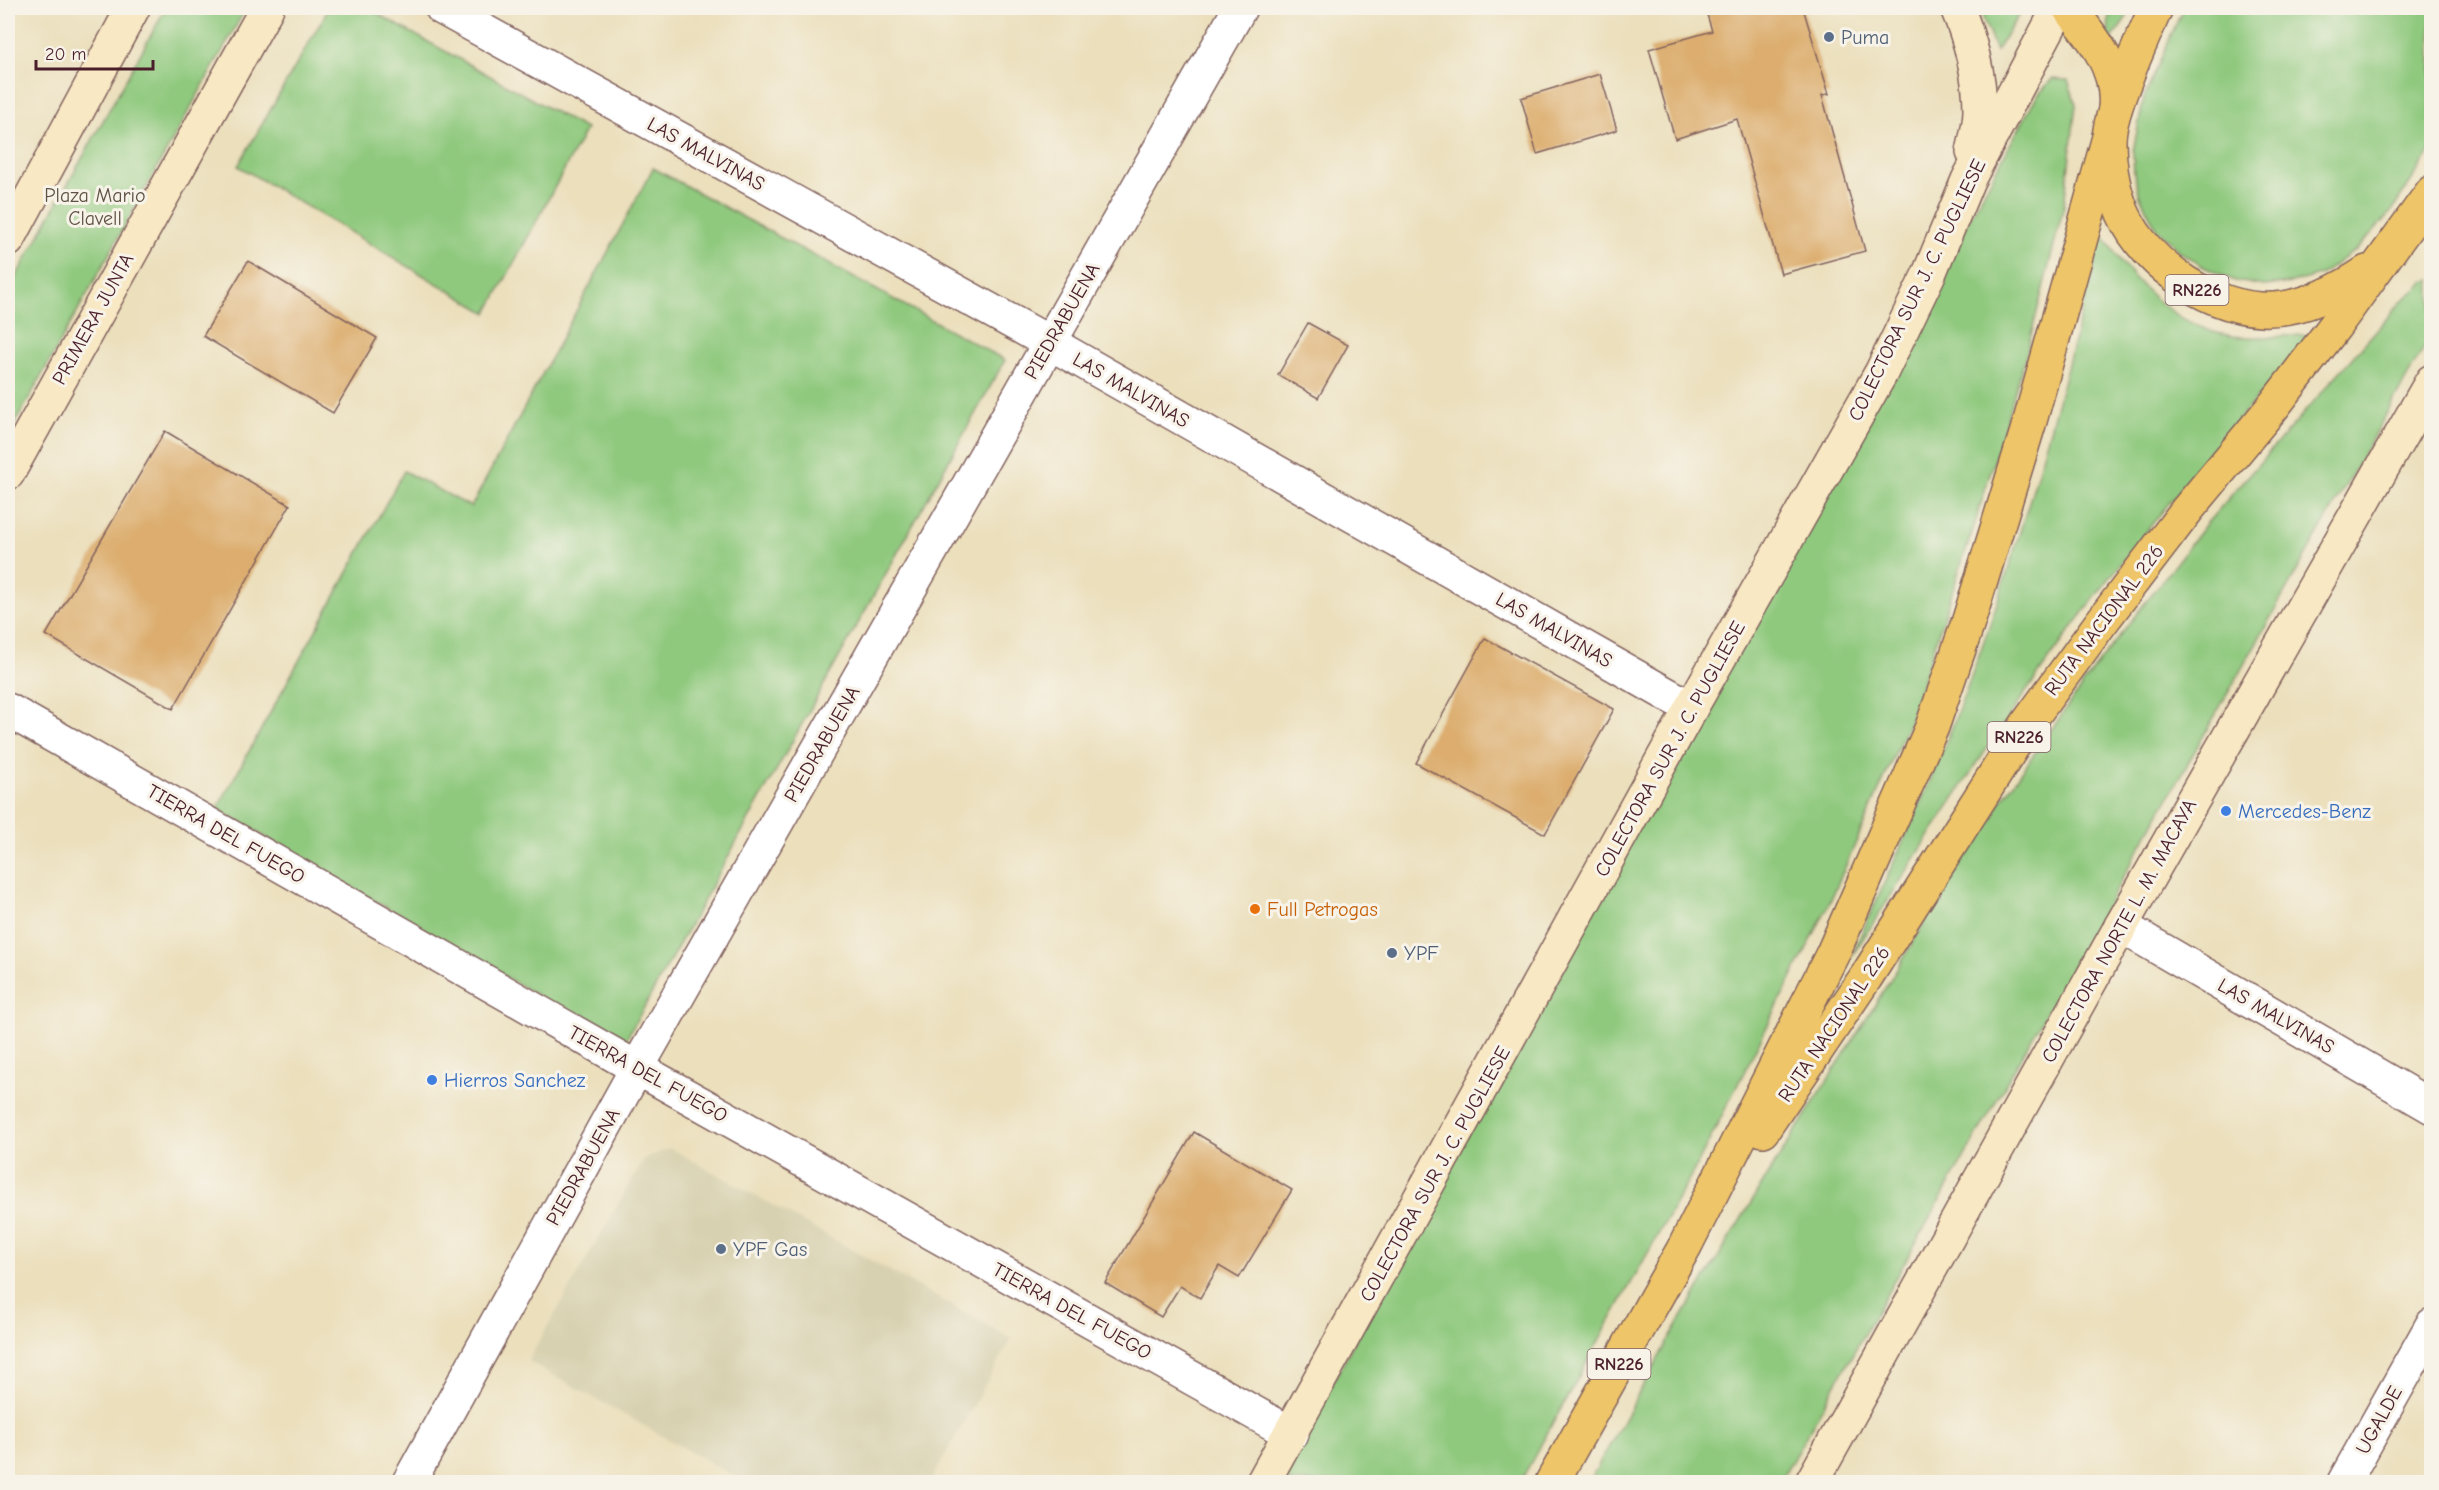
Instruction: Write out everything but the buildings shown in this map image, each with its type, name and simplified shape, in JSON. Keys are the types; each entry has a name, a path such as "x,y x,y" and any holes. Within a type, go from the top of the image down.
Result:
{"highway":[{"path":"2069,8 2085,27 2109,67 2116,94 2112,125"},
{"name":"RUTA NACIONAL 226","path":"1552,1482 1685,1246 1833,953 1932,727 1968,623 2030,421 2112,125 2156,8"},
{"name":"RUTA NACIONAL 226","path":"2112,125 2113,178 2119,204 2130,226 2169,271 2199,291 2216,299 2239,306 2263,309 2313,301 2340,290 2368,271 2391,248"},
{"name":"RUTA NACIONAL 226","path":"1685,1246 1866,977 2027,724 2187,510 2272,408 2432,192"},
{"path":"2391,248 2406,238 2432,234"}],"main road":[{"path":"8,240 133,8"},
{"name":"PRIMERA JUNTA","path":"8,473 267,8"},
{"path":"1957,8 1971,45 1980,110 1968,180"},
{"name":"COLECTORA SUR J. C. PUGLIESE","path":"1263,1482 1292,1434 1691,708 1881,373 1929,274 1968,180 2059,8"},
{"name":"COLECTORA NORTE L. M. MACAYA","path":"1812,1482 2121,926 2432,381"}],"street":[{"name":"LAS MALVINAS","path":"442,8 1050,343 1691,708"},
{"name":"PIEDRABUENA","path":"409,1482 637,1068 1240,8"},
{"name":"TIERRA DEL FUEGO","path":"8,710 637,1068 1292,1434"},
{"name":"LAS MALVINAS","path":"2121,926 2432,1107"},
{"name":"UGALDE","path":"2344,1482 2432,1325"}],"shaded area":[{"name":"YPF Gas","path":"670,1148 1011,1339 930,1482 745,1482 528,1361 644,1159"}],"green space":[{"name":"Plaza Mario Clavell","path":"166,8 246,8 8,436 8,291"},
{"path":"329,8 367,8 586,129 487,313 238,166"},
{"path":"1979,8 2023,8 1996,51"},
{"path":"2109,8 2131,8 2108,44"},
{"path":"2183,8 2431,8 2431,150 2392,211 2356,250 2322,274 2292,283 2264,286 2235,281 2204,267 2182,253 2156,228 2140,196 2134,174 2133,151 2144,98"},
{"path":"2052,79 2068,80 2076,104 2064,206 2026,355 1976,520 1909,722 1828,906 1698,1163 1520,1482 1278,1482 2035,99"},
{"path":"653,168 1005,360 623,1045 217,809 404,471 471,507"},
{"path":"2102,234 2141,285 2173,312 2191,323 2211,331 2242,337 2311,335 2182,488 2089,606 1978,762 1850,959 1941,755 1988,630 2041,461"},
{"path":"2431,280 2431,335 1780,1482 1589,1482 1672,1334 1982,828 2094,669 2206,524 2402,301 2425,282"}],"place":[{"name":"Puma","path":"1829,37"},
{"name":"Mercedes-Benz","path":"2226,811"},
{"name":"Full Petrogas","path":"1255,909"},
{"name":"YPF","path":"1392,953"},
{"name":"Hierros Sanchez","path":"432,1080"},
{"name":"YPF Gas","path":"721,1249"}]}
